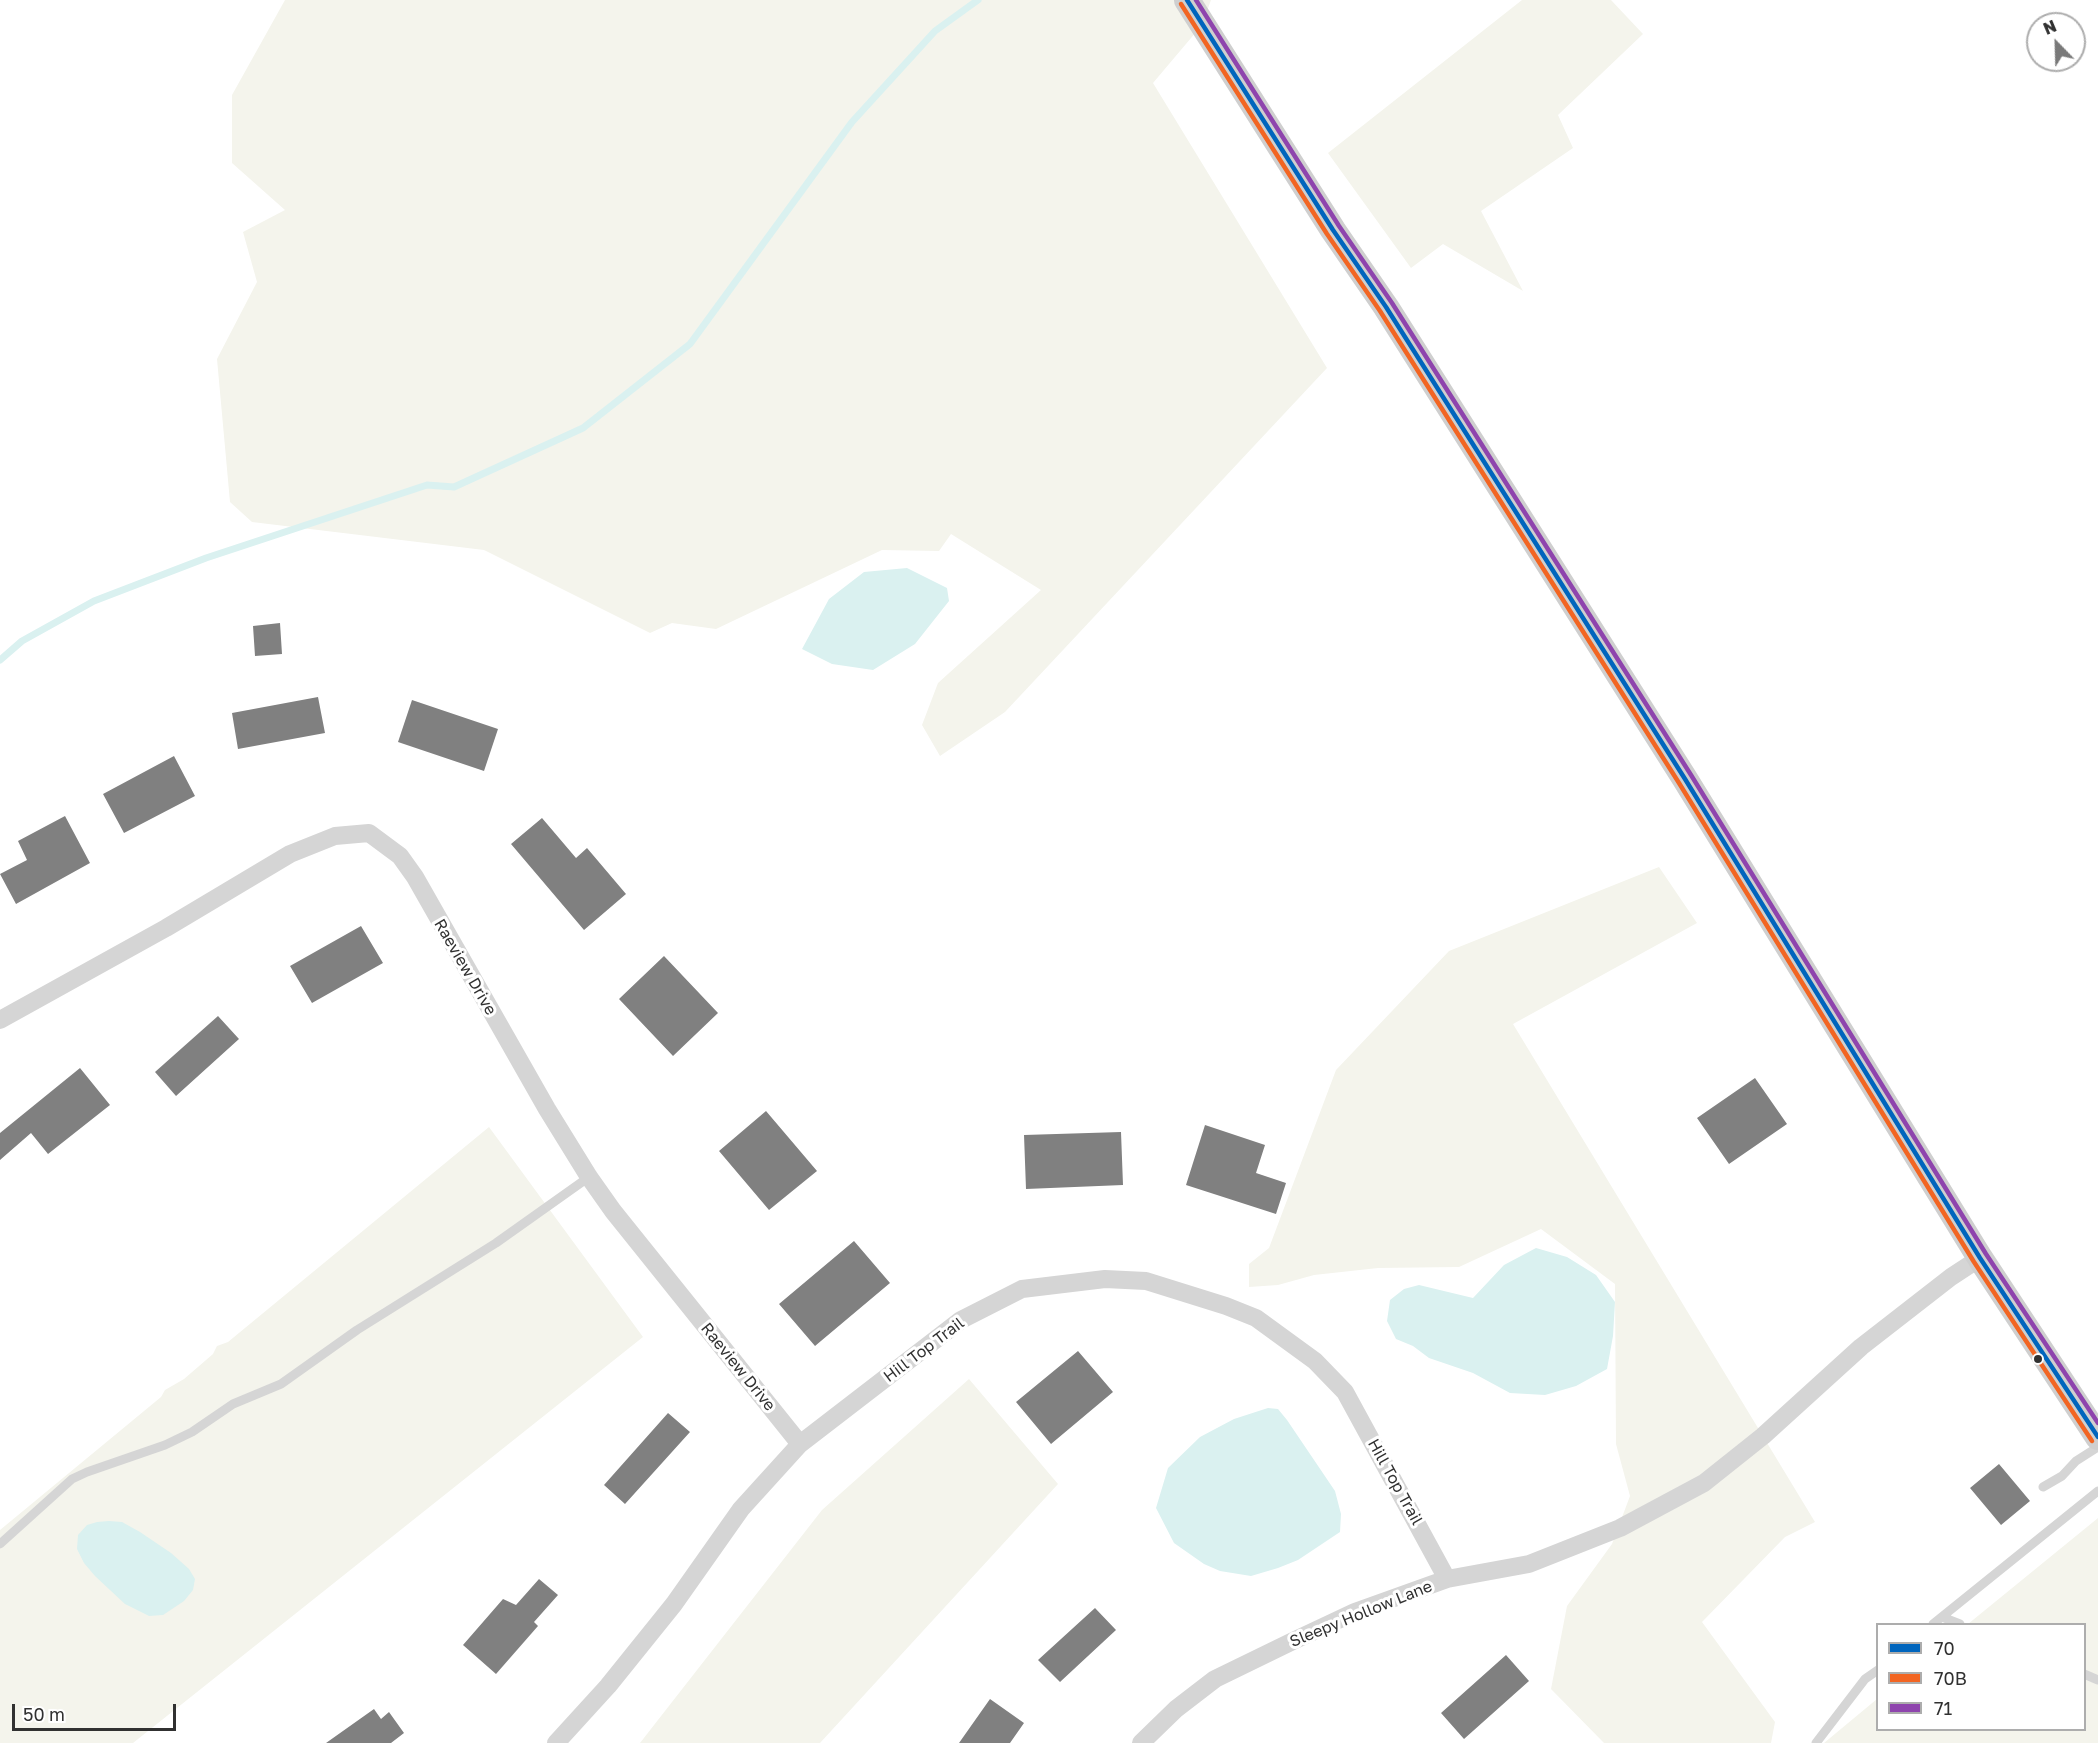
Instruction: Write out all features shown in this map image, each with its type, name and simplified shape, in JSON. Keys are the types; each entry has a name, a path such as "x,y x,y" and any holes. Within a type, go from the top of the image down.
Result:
{"main road":[{"path":"1187,0 1333,230 1392,317 1685,779 1980,1258 2098,1437"}],"street":[{"name":"Raeview Drive","path":"0,1020 166,928 290,854 335,836 369,833 400,856 415,877 541,1100 589,1177 613,1211 800,1444"},
{"name":"Sleepy Hollow Lane","path":"1141,1743 1176,1709 1215,1679 1355,1612 1447,1579 1529,1564 1620,1528 1704,1484 1763,1436 1861,1347 1951,1277 1980,1258"},
{"name":"Hill Top Trail","path":"556,1743 608,1686 674,1604 741,1509 800,1444 961,1320 1022,1289 1105,1279 1146,1281 1226,1306 1256,1318 1315,1361 1345,1392 1447,1579"}],"lane":[{"path":"0,1544 72,1479 183,1436 233,1404 281,1384 357,1330 496,1243 589,1177"},
{"path":"2043,1487 2062,1476 2076,1461 2098,1447"},
{"path":"1934,1623 2098,1491"},
{"path":"1942,1617 1957,1623"},
{"path":"1816,1743 1865,1679 1876,1671"}],"shaded area":[{"path":"285,0 1211,0 1202,25 1153,83 1327,368 1005,712 940,756 922,725 938,683 1041,590 951,534 939,551 882,550 716,629 672,623 650,633 484,550 252,522 230,502 217,359 257,282 243,232 285,210 232,163 232,95"},
{"path":"1522,0 1611,0 1643,34 1558,115 1573,148 1481,211 1523,291 1443,244 1411,268 1328,153"},
{"path":"907,568 947,588 949,601 915,644 873,670 832,664 802,649 829,599 864,572"},
{"path":"1659,867 1697,923 1513,1024 1815,1522 1785,1537 1702,1622 1775,1722 1771,1743 1604,1743 1551,1689 1567,1606 1612,1544 1630,1496 1616,1444 1615,1284 1541,1229 1459,1267 1378,1268 1314,1275 1278,1285 1249,1287 1249,1264 1269,1248 1336,1070 1449,951"},
{"path":"489,1127 643,1337 133,1743 0,1743 0,1530 161,1397 165,1390 184,1379 213,1354 217,1346 228,1342"},
{"path":"1536,1248 1567,1257 1596,1275 1615,1302 1613,1336 1607,1369 1576,1386 1545,1395 1510,1393 1473,1373 1429,1358 1413,1346 1396,1339 1387,1321 1390,1300 1404,1289 1419,1285 1473,1298 1504,1265"},
{"path":"969,1379 1058,1484 820,1743 640,1743 822,1510"},
{"path":"1268,1408 1278,1409 1287,1420 1335,1491 1341,1514 1340,1532 1298,1560 1278,1568 1251,1576 1220,1571 1204,1564 1174,1543 1156,1508 1168,1468 1200,1437 1234,1419"},
{"path":"2098,1518 2098,1743 1824,1743 1876,1700 1876,1731 2086,1731 2086,1623 1969,1623"},
{"path":"109,1521 122,1522 140,1532 171,1553 189,1569 195,1579 193,1590 184,1601 163,1615 149,1616 125,1604 95,1576 84,1563 77,1549 78,1535 87,1525"}],"building":[{"path":"280,623 282,654 255,656 253,626"},
{"path":"318,697 325,733 238,749 232,713"},
{"path":"412,700 498,729 484,771 398,742"},
{"path":"174,756 195,796 124,833 103,794"},
{"path":"65,816 90,863 16,904 0,874 27,860 18,841"},
{"path":"542,818 576,858 587,848 626,894 584,930 511,844"},
{"path":"361,926 383,963 312,1003 290,966"},
{"path":"664,956 718,1013 673,1056 619,999"},
{"path":"218,1016 239,1039 176,1096 155,1072"},
{"path":"80,1068 110,1105 48,1154 31,1133 0,1160 0,1133"},
{"path":"1755,1078 1787,1124 1729,1164 1697,1118"},
{"path":"766,1111 817,1171 769,1210 719,1151"},
{"path":"1205,1125 1265,1145 1256,1173 1286,1183 1276,1214 1186,1185"},
{"path":"1121,1132 1123,1185 1026,1189 1024,1135"},
{"path":"854,1241 890,1283 815,1346 779,1304"},
{"path":"1078,1351 1113,1392 1051,1444 1016,1402"},
{"path":"668,1413 690,1432 625,1504 604,1485"},
{"path":"1999,1464 2030,1501 2001,1525 1970,1488"},
{"path":"539,1579 558,1595 534,1622 538,1626 496,1674 463,1645 503,1599 516,1605"},
{"path":"1095,1608 1116,1630 1060,1682 1038,1660"},
{"path":"1506,1655 1529,1681 1464,1739 1441,1713"},
{"path":"990,1699 1024,1723 1010,1743 959,1743"},
{"path":"374,1709 381,1719 389,1712 404,1733 391,1743 326,1743"}],"waterway":[{"path":"0,660 22,641 94,601 206,558 427,485 454,487 583,428 690,344 852,122 935,31 978,0"}],"transit line":[{"name":"70","path":"1187,0 1333,230 1386,307 1685,779 1980,1258 2098,1437"},
{"name":"71","path":"1196,0 1339,226 1392,303 1691,775 1986,1254 2098,1423"},
{"name":"70B","path":"1181,4 1327,234 1380,311 1679,783 1974,1262 2092,1441"}]}
